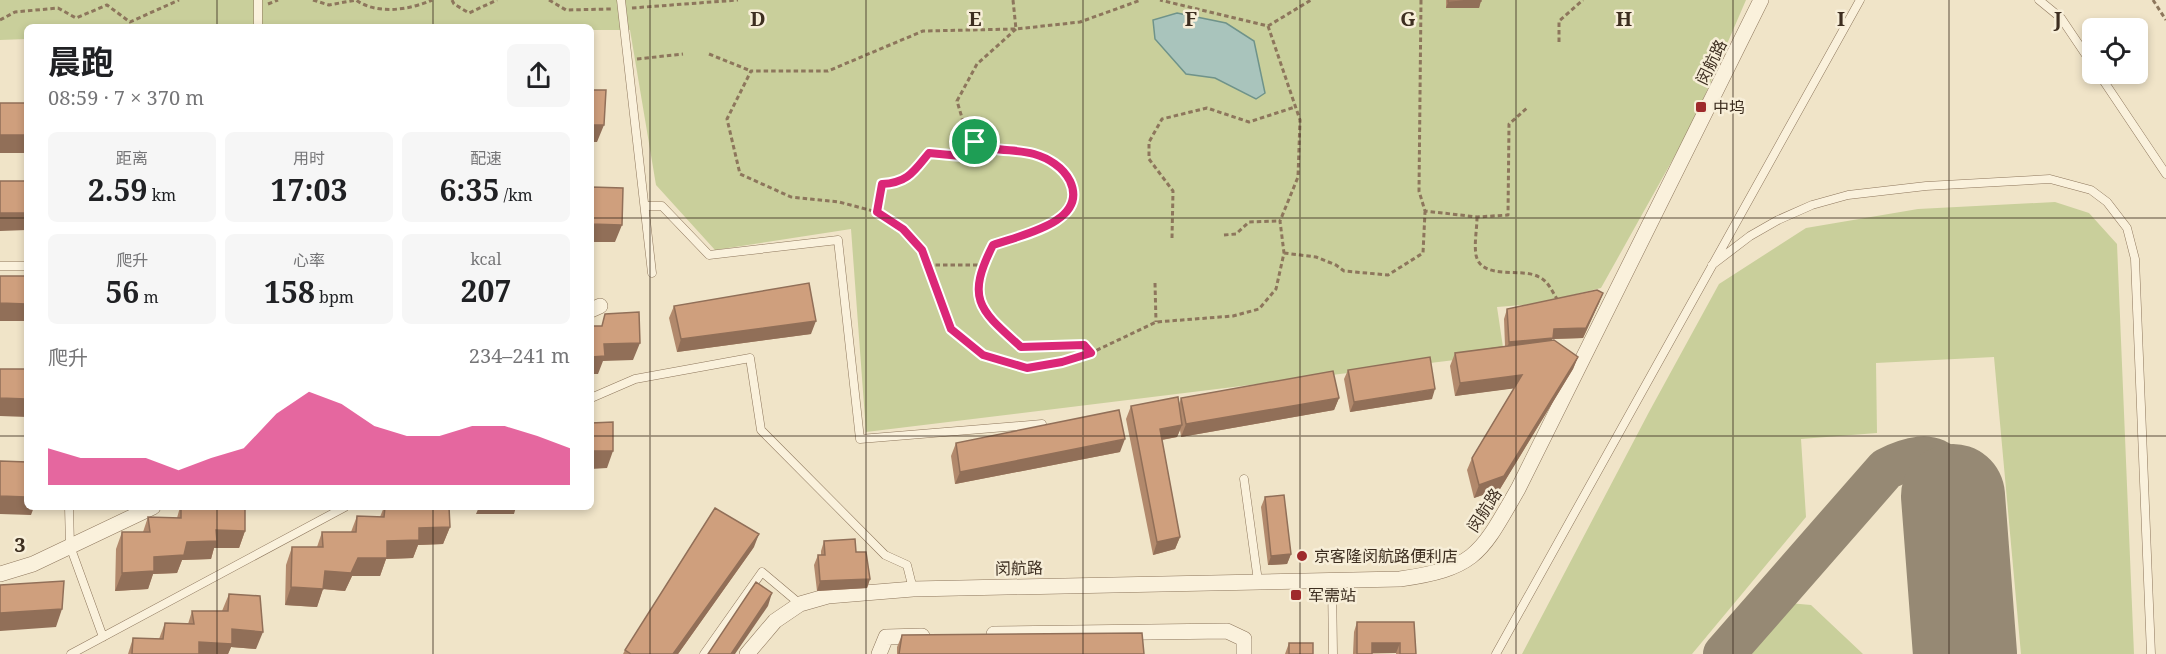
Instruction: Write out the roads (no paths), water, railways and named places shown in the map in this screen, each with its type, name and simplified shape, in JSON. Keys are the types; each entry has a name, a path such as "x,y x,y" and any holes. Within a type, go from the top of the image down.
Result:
{"street":[{"name":"闵航路","path":"747,654 775,621 800,604 828,596 913,589 1400,579 1450,569 1474,556 1492,533 1518,489 1761,0"},
{"path":"0,574 33,564 147,510"},
{"path":"980,635 1227,632 1244,639 1244,654"},
{"path":"879,654 886,637 933,636"}],"lane":[{"path":"258,0 258,24"},
{"path":"1496,654 1860,0"},
{"path":"2039,0 2061,18 2082,49"},
{"path":"621,4 652,273"},
{"path":"2106,84 2166,174"},
{"path":"1712,265 1750,236 1778,219 1812,205 1875,191 2050,178 2091,190 2107,202 2127,228 2135,259 2151,654"},
{"path":"645,206 662,206 709,255 838,240 860,439 1042,424"},
{"path":"0,266 24,266"},
{"path":"594,397 635,379 750,358 761,430 885,555 907,565 913,589"},
{"path":"1244,479 1258,582"},
{"path":"69,510 70,546 103,637"},
{"path":"71,654 339,510"},
{"path":"704,654 762,572 800,604"},
{"path":"1332,581 1333,654"}],"water":[{"path":"1177,13 1226,23 1254,41 1265,93 1256,99 1215,78 1186,74 1155,39 1153,20"}],"place":[{"name":"中坞","path":"1701,107"},
{"name":"京客隆闵航路便利店","path":"1302,556"},
{"name":"军需站","path":"1296,595"}]}
